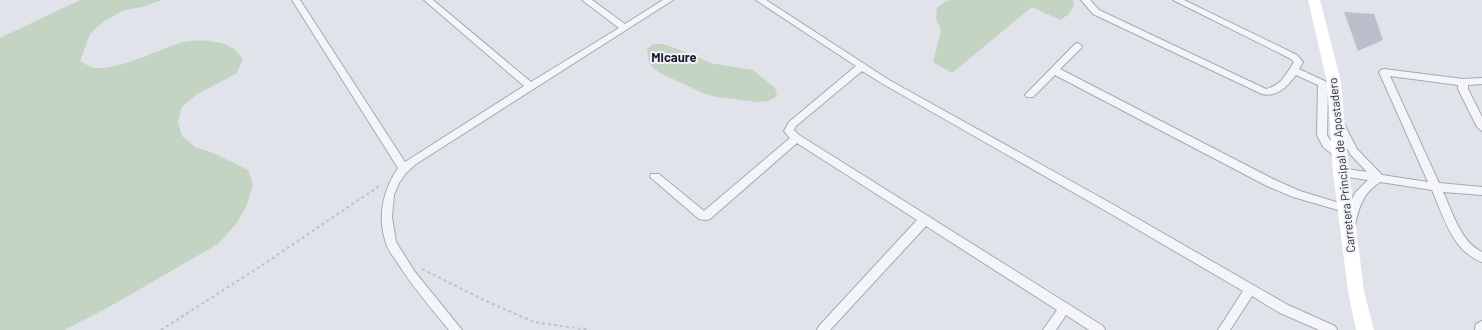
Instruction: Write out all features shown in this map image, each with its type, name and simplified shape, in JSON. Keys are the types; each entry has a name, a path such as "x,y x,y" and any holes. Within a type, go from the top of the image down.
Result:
{"street":[{"path":"296,0 404,169"},
{"path":"428,0 531,87"},
{"path":"586,0 625,28"},
{"path":"456,330 411,275 391,243 387,217 389,196 394,182 412,161 669,0"},
{"path":"760,0 886,82 1110,208 1284,309 1332,330"},
{"path":"1085,0 1096,12 1265,92 1274,92 1280,89 1299,62 1294,57 1177,0"},
{"name":"Carretera Principal de Apostadero","path":"1314,0 1327,52 1329,86 1338,118 1341,172 1348,232 1356,291 1365,330"},
{"path":"1030,95 1078,46"},
{"path":"862,66 792,124 789,131 796,138 1099,330"},
{"path":"1054,70 1271,184 1345,208"},
{"path":"1293,70 1329,86 1322,135 1326,144 1340,156"},
{"path":"1482,81 1463,82 1384,72 1459,239 1472,253 1482,257"},
{"path":"1463,82 1463,89 1482,127"},
{"path":"1338,118 1353,151 1379,178"},
{"path":"655,177 703,216 706,216 796,138"},
{"path":"1341,172 1436,187 1482,191"},
{"path":"1348,232 1356,199 1370,183 1379,178"},
{"path":"823,330 925,219"},
{"path":"1224,330 1250,289"},
{"path":"1049,330 1065,308"},
{"path":"1482,326 1480,328 1482,330"}],"path":[{"path":"161,330 264,264 383,184"},
{"path":"401,259 486,302 534,322 590,330"}],"green space":[{"path":"80,0 162,0 142,7 122,11 103,22 90,34 80,61 91,67 100,68 122,64 180,43 192,41 205,41 223,44 231,47 237,52 243,60 236,74 197,94 182,107 178,122 182,136 195,147 213,153 248,170 253,184 247,205 236,224 218,244 109,307 64,330 0,330 0,38"},
{"path":"1073,0 1074,5 1069,14 1060,20 1032,7 952,73 933,62 941,30 936,19 937,8 946,1"},
{"path":"653,44 663,44 694,55 710,63 753,70 775,88 777,96 769,101 758,102 705,94 660,73 653,68 649,61 647,49"}],"building":[{"path":"1344,12 1374,14 1383,40 1358,51"}],"district":[{"name":"Micaure","path":"674,57"}]}
